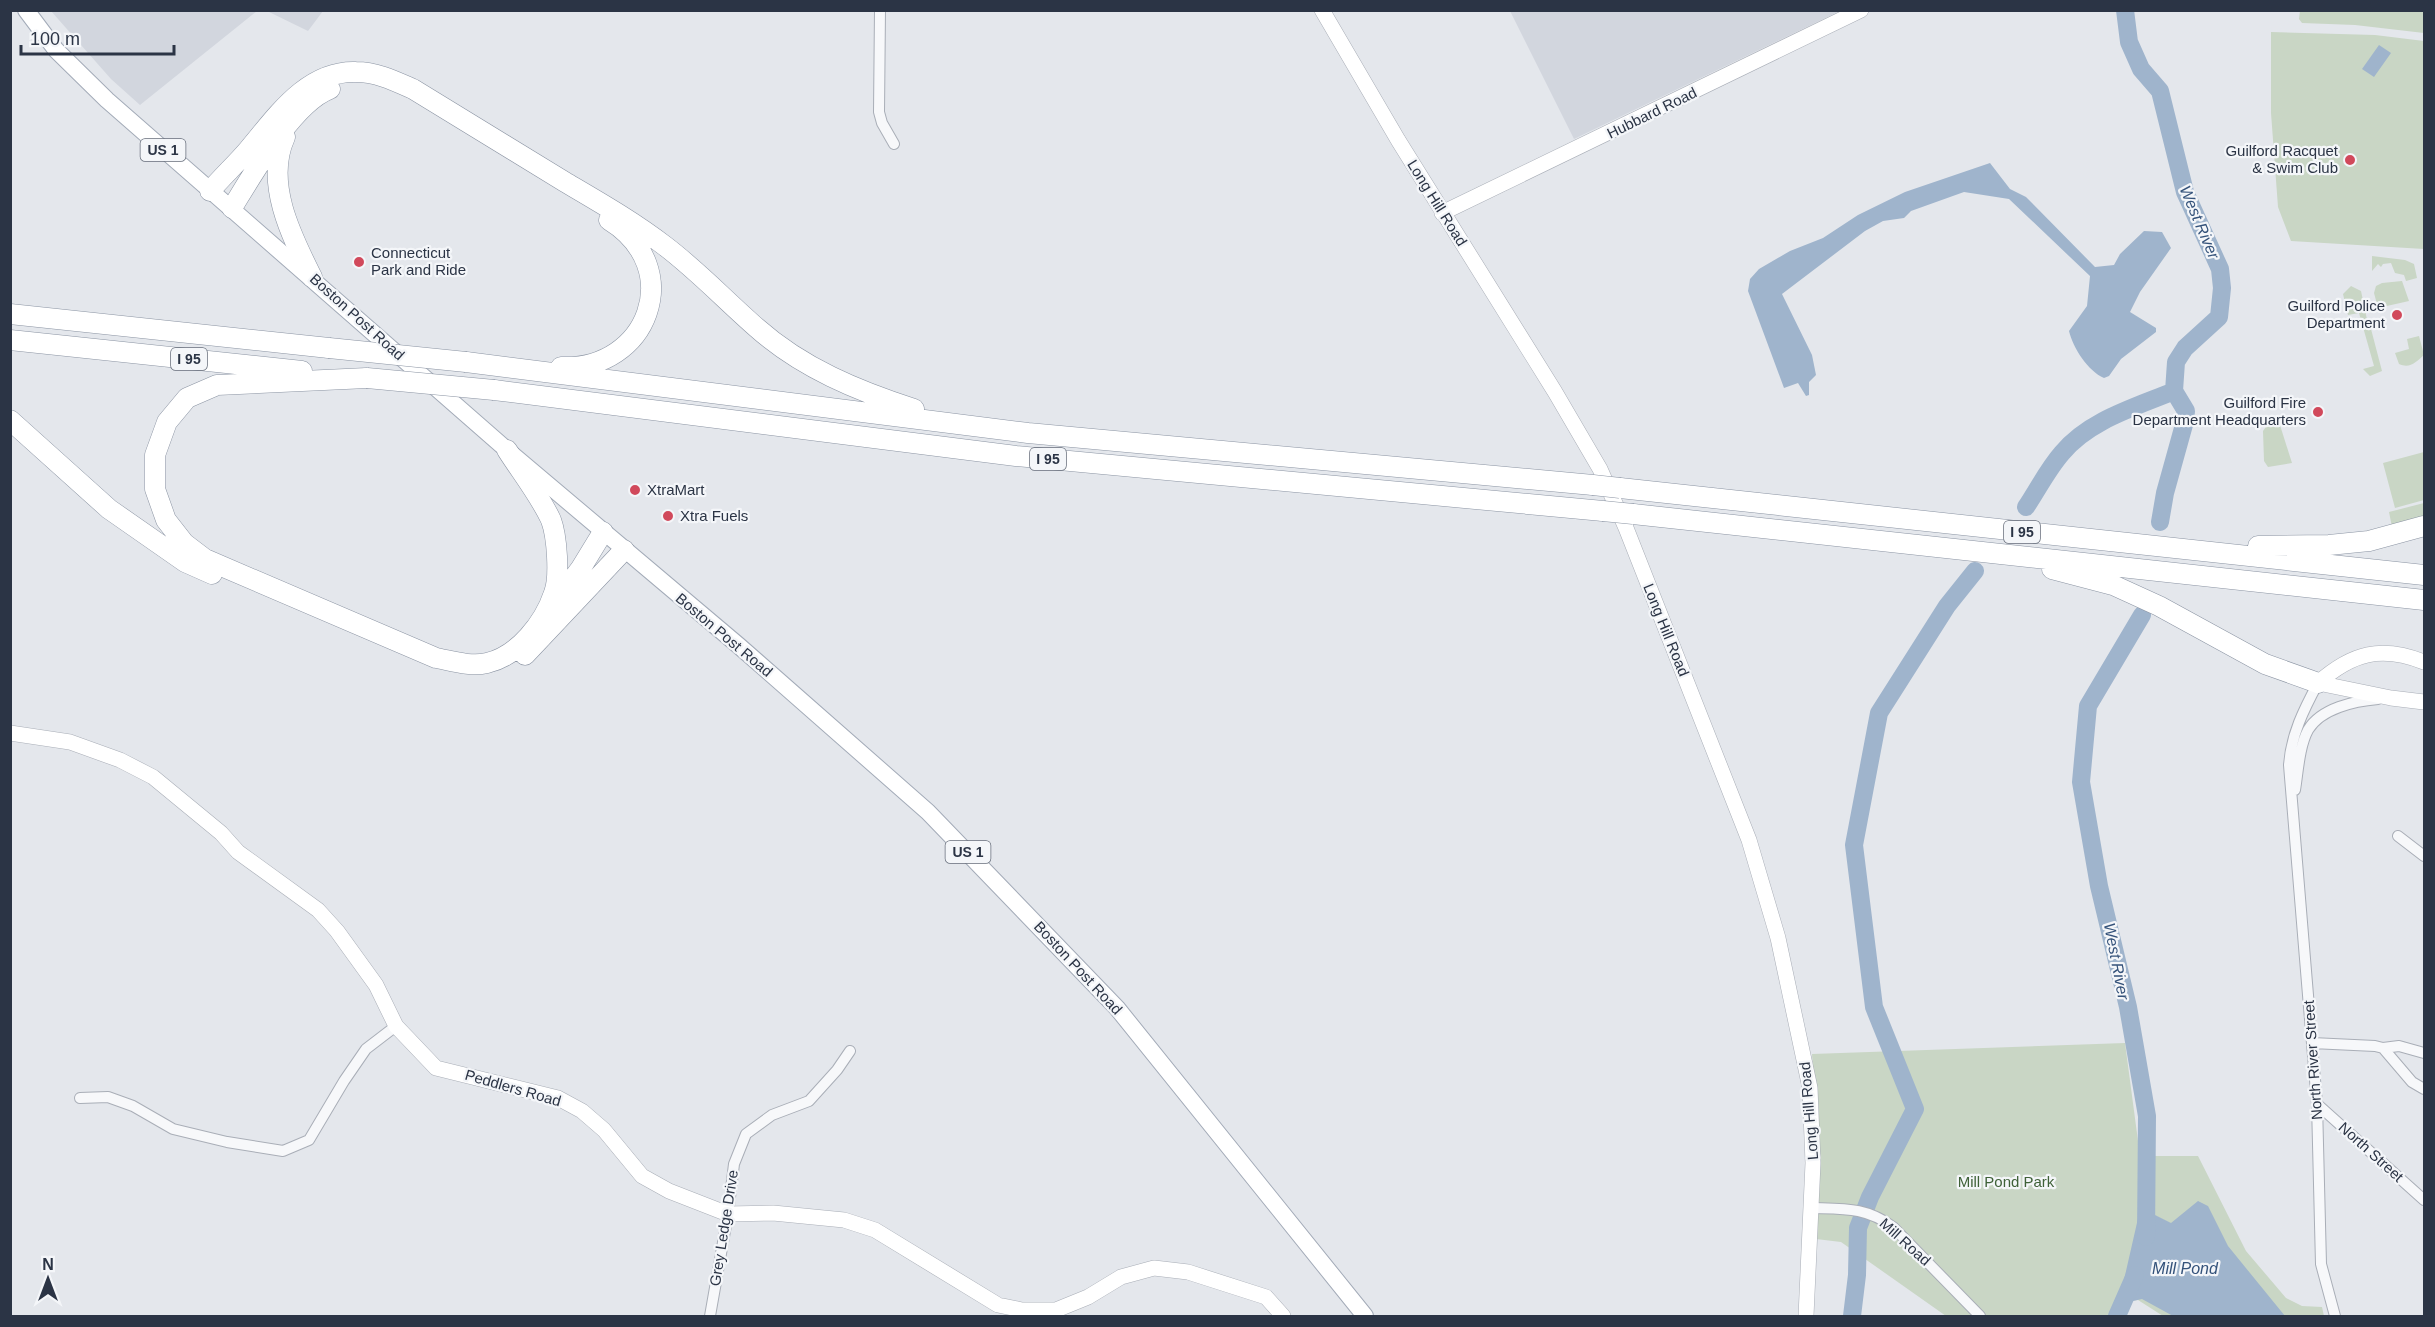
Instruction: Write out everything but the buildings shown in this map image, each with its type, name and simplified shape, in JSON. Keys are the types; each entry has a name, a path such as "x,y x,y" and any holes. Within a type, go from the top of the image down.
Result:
{"highway":[{"path":"210,191 286,104 306,88 329,76 346,73 383,76 413,89 629,220 698,273 758,329 787,352 827,375 871,395 915,410 1028,433"},
{"path":"232,208 295,116 319,93 345,84 375,84 402,94 616,225 639,247 650,268 652,294 644,320 628,345 601,362 565,367 466,362"},
{"path":"295,116 283,141 278,163 279,192 286,221 312,277"},
{"name":"I 95","path":"10,314 466,362 1028,433 1593,485 2424,575"},
{"name":"I 95","path":"10,340 494,390 1016,456 1633,514 2424,600"},
{"path":"368,378 217,385 187,398 167,422 155,455 155,489 166,520 184,543 205,559 436,658 463,664 486,664 510,654 530,635 580,568 603,532"},
{"path":"10,420 109,509 185,562 432,668 460,676 486,675 509,667 532,651 624,550"},
{"path":"507,450 551,521 557,557 555,592 530,635"},
{"path":"2108,541 2274,547 2329,545 2369,541 2424,526"},
{"path":"1931,547 2044,567 2113,585 2159,606 2265,664 2318,683"}],"main road":[{"name":"Boston Post Road","path":"26,10 56,50 107,100 507,450 738,645 928,812 1002,886 1117,1008 1365,1317"}],"street":[{"path":"880,10 879,112 882,123 894,144"},
{"name":"Long Hill Road","path":"1322,10 1442,213 1555,392 1600,469 1626,528 1746,832 1769,901 1806,1064 1813,1128 1806,1317"},
{"name":"Hubbard Road","path":"1442,213 1861,10"},
{"name":"North River Street","path":"2335,1317 2321,1264 2317,1104 2292,802 2291,747 2304,709 2318,683 2342,664 2368,655 2389,653 2424,662"},
{"name":"North River Street","path":"2318,683 2391,698 2424,702"},
{"name":"North River Street","path":"2292,802 2305,739 2313,724 2338,707 2351,702 2391,698"},
{"name":"Peddlers Road","path":"10,733 70,742 120,760 153,777 221,833 238,852 318,910 337,931 376,985 396,1026 436,1068 558,1098 582,1111 604,1130 642,1176 669,1191 728,1214 785,1214 844,1220 875,1230 996,1311 1056,1310 1088,1297 1121,1277 1154,1268 1188,1272 1266,1297 1283,1317"},
{"path":"2398,836 2424,856"},
{"path":"80,1098 108,1098 133,1107 173,1129 227,1142 283,1151 309,1140 366,1049 396,1026"},
{"path":"2312,1043 2383,1048 2399,1046 2424,1053"},
{"path":"2383,1048 2412,1082 2424,1089"},
{"name":"Grey Ledge Drive","path":"710,1317 728,1214 734,1164 746,1134 772,1116 809,1101 837,1071 850,1052"},
{"name":"North Street","path":"2317,1104 2424,1200"},
{"name":"Mill Road","path":"1811,1208 1869,1212 1893,1227 1980,1317"}],"shaded area":[{"path":"51,11 257,11 140,105 111,79"},
{"path":"267,11 323,11 308,31"},
{"path":"1510,11 1840,11 1574,139"}],"green space":[{"path":"2300,11 2424,11 2424,33 2355,25 2302,23 2299,19"},
{"name":"Guilford Racquet & Swim Club","path":"2271,32 2375,35 2424,41 2424,249 2291,241 2278,207 2271,113"},
{"path":"2372,256 2405,260 2414,264 2417,278 2406,281 2404,275 2395,273 2391,263 2383,264 2381,267 2378,264 2372,271"},
{"path":"2402,281 2409,301 2378,308 2374,293 2376,286 2382,283"},
{"path":"2351,286 2361,291 2369,329 2371,329 2382,371 2370,376 2363,369 2374,366 2359,313 2348,315 2343,294"},
{"path":"2419,336 2424,355 2410,365 2399,364 2395,353 2409,349 2407,339"},
{"path":"2279,422 2292,463 2268,467 2264,461 2263,431 2268,424"},
{"path":"2424,452 2424,500 2395,508 2383,463"},
{"path":"2424,503 2424,519 2392,527 2389,512"},
{"name":"Mill Pond Park","path":"2125,1043 2140,1156 2198,1156 2246,1251 2286,1298 2302,1306 2322,1307 2324,1316 2163,1316 2138,1300 2126,1302 2119,1316 1946,1316 1841,1242 1816,1239 1818,1216 1817,1123 1812,1054"}],"water":[{"path":"2379,45 2391,53 2374,77 2362,69"},
{"path":"1990,163 2010,189 2026,197 2095,267 2114,265 2120,254 2144,231 2162,232 2171,248 2140,292 2130,312 2156,328 2156,332 2121,359 2109,376 2104,378 2098,375 2082,358 2069,331 2087,306 2090,276 2009,199 1964,192 1911,211 1904,218 1883,221 1865,231 1782,294 1812,355 1816,375 1809,382 1809,395 1806,396 1798,383 1784,388 1748,291 1750,279 1759,269 1790,251 1823,238 1858,215 1905,192"},
{"name":"Mill Pond","path":"2198,1201 2208,1206 2228,1246 2285,1316 2173,1316 2142,1299 2133,1301 2121,1293 2139,1214 2151,1213 2171,1223"}],"waterway":[{"name":"West River","path":"2125,10 2129,42 2141,69 2160,91 2185,192 2220,269 2222,288 2219,317 2185,348 2176,362 2174,391"},
{"path":"2026,507 2057,459 2073,442 2099,423 2174,391"},
{"path":"2160,522 2165,493 2185,421 2186,411 2174,391"},
{"path":"1852,1316 1857,1275 1858,1228 1870,1197 1915,1109 1874,1007 1854,845 1879,713 1947,606 1975,571"},
{"name":"West River","path":"2142,615 2088,706 2081,782 2099,886 2128,1007 2147,1116 2146,1237"},
{"name":"West River","path":"2117,1316 2135,1275"}],"place":[{"name":"Guilford Racquet & Swim Club","path":"2350,160"},
{"name":"Connecticut Park and Ride","path":"359,262"},
{"name":"Guilford Police Department","path":"2397,315"},
{"name":"Guilford Fire Department Headquarters","path":"2318,412"},
{"name":"XtraMart","path":"635,490"},
{"name":"Xtra Fuels","path":"668,516"}]}
